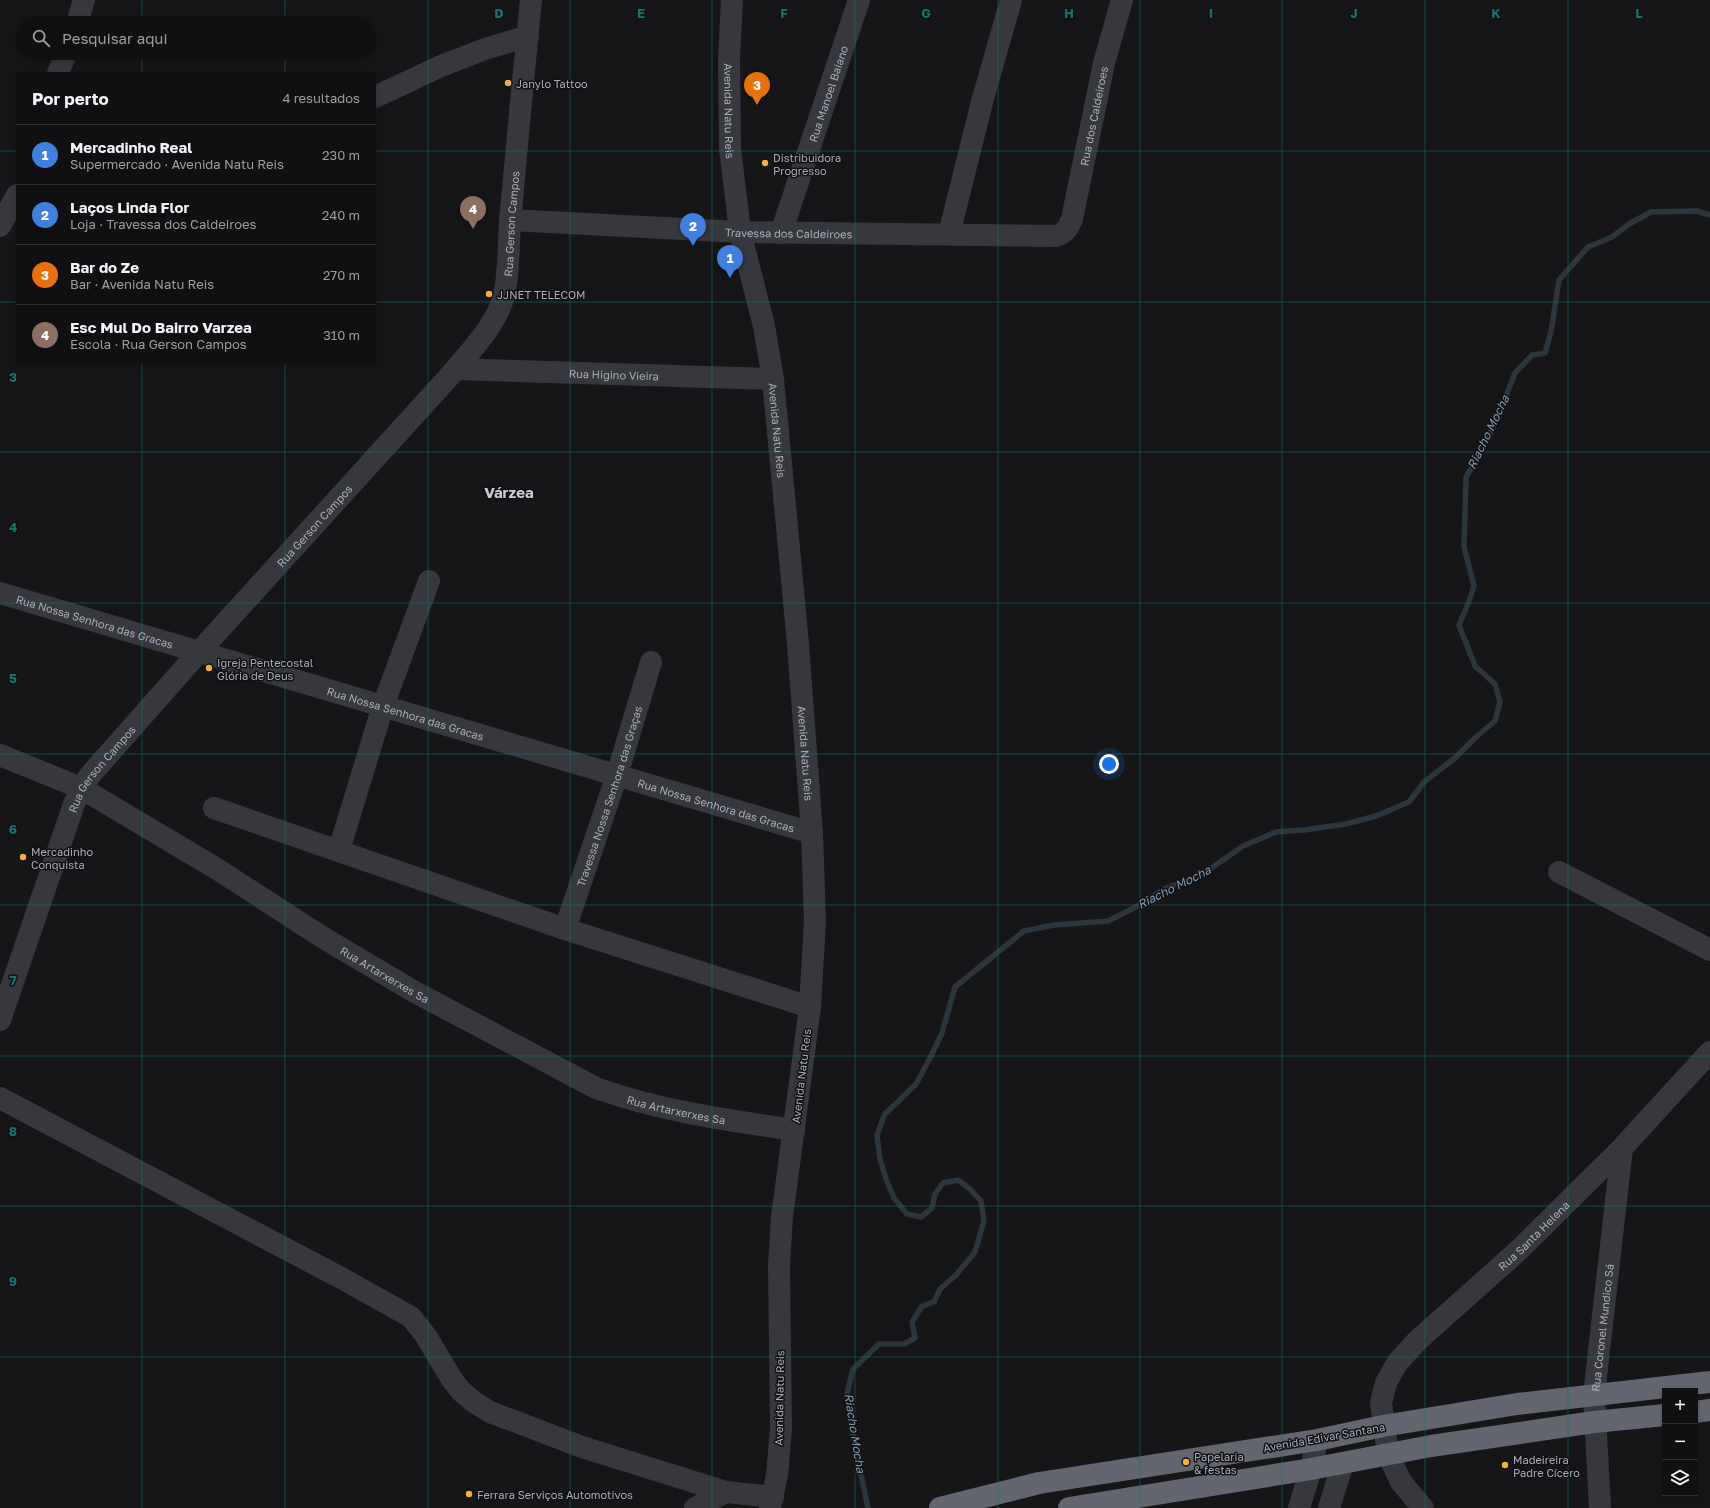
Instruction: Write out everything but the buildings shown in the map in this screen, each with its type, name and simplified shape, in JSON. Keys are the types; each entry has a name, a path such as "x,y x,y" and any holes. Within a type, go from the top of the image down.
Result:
{"highway":[{"name":"Avenida Edivar Santana","path":"940,1508 1039,1483 1317,1440 1383,1426 1517,1404 1710,1382"},
{"path":"1698,1412 1710,1410"},
{"path":"1069,1508 1311,1469 1388,1454 1594,1422 1662,1415"}],"street":[{"path":"78,16 84,0"},
{"name":"Rua Gerson Campos","path":"0,1020 74,804 81,788 91,774 198,653 456,369 496,315 504,296 531,0"},
{"name":"Avenida Natu Reis","path":"732,0 729,59 730,148 740,232 764,326 773,379 798,644 812,833 815,921 810,1007 780,1240 781,1429 772,1503"},
{"name":"Rua Manoel Baiano","path":"781,233 859,0"},
{"path":"950,234 982,102 1011,0"},
{"name":"Rua dos Caldeiroes","path":"1066,231 1072,220 1104,63 1122,0"},
{"path":"376,97 442,66 485,49 528,36"},
{"path":"58,72 63,60"},
{"path":"0,226 16,197"},
{"name":"Travessa dos Caldeiroes","path":"510,220 781,233 1056,236 1066,231"},
{"name":"Rua Higino Vieira","path":"456,369 773,379"},
{"path":"339,850 383,706 429,581"},
{"name":"Rua Nossa Senhora das Gracas","path":"0,593 198,653 812,833"},
{"name":"Travessa Nossa Senhora das Graças","path":"566,929 617,775 651,662"},
{"name":"Rua Artarxerxes Sa","path":"0,755 81,788 130,816 322,937 406,987 596,1088 655,1107 794,1130"},
{"path":"214,808 566,929 810,1007"},
{"path":"1559,872 1710,950"},
{"name":"Rua Santa Helena","path":"1423,1508 1401,1482 1388,1454 1381,1403 1386,1383 1397,1363 1416,1341 1519,1250 1622,1148 1710,1052"},
{"path":"0,1098 343,1279 411,1317 426,1336 454,1382 474,1402 490,1412 582,1447 726,1492 772,1503"},
{"name":"Rua Coronel Mundico Sá","path":"1600,1508 1594,1422 1594,1395 1622,1148"},
{"path":"1299,1508 1311,1469 1317,1440"},
{"path":"1323,1507 1343,1463"},
{"path":"695,1508 726,1492"}],"waterway":[{"name":"Riacho Mocha","path":"868,1508 852,1431 847,1394 853,1369 879,1344 904,1344 915,1338 912,1322 922,1306 934,1302 940,1289 956,1275 975,1252 984,1221 981,1201 970,1189 958,1180 943,1183 935,1194 932,1208 921,1217 907,1214 894,1198 886,1179 880,1159 877,1135 885,1114 916,1084 930,1058 942,1033 955,987 1024,931 1054,925 1108,921 1134,908 1164,889 1203,874 1243,846 1276,832 1346,824 1376,816 1409,802 1424,782 1455,758 1495,721 1500,702 1495,684 1475,666 1459,625 1474,586 1464,547 1466,477 1485,445 1498,417 1515,373 1532,355 1545,353 1551,332 1559,280 1588,247 1612,237 1629,224 1651,212 1697,211 1710,215"}],"place":[{"name":"Janylo Tattoo","path":"508,83"},
{"name":"Bar do Ze","path":"757,105"},
{"name":"Distribuidora Progresso","path":"765,163"},
{"name":"Esc Mul Do Bairro Varzea","path":"473,229"},
{"name":"Laços Linda Flor","path":"693,246"},
{"name":"Mercadinho Real","path":"730,278"},
{"name":"JJNET TELECOM","path":"489,294"},
{"name":"Igreja Pentecostal Glória de Deus","path":"209,668"},
{"name":"Mercadinho Conquista","path":"23,857"},
{"name":"Papelaria & festas","path":"1186,1462"},
{"name":"Madeireira Padre Cícero","path":"1505,1465"},
{"name":"Ferrara Serviços Automotivos","path":"469,1494"}],"district":[{"name":"Várzea","path":"509,492"}]}
